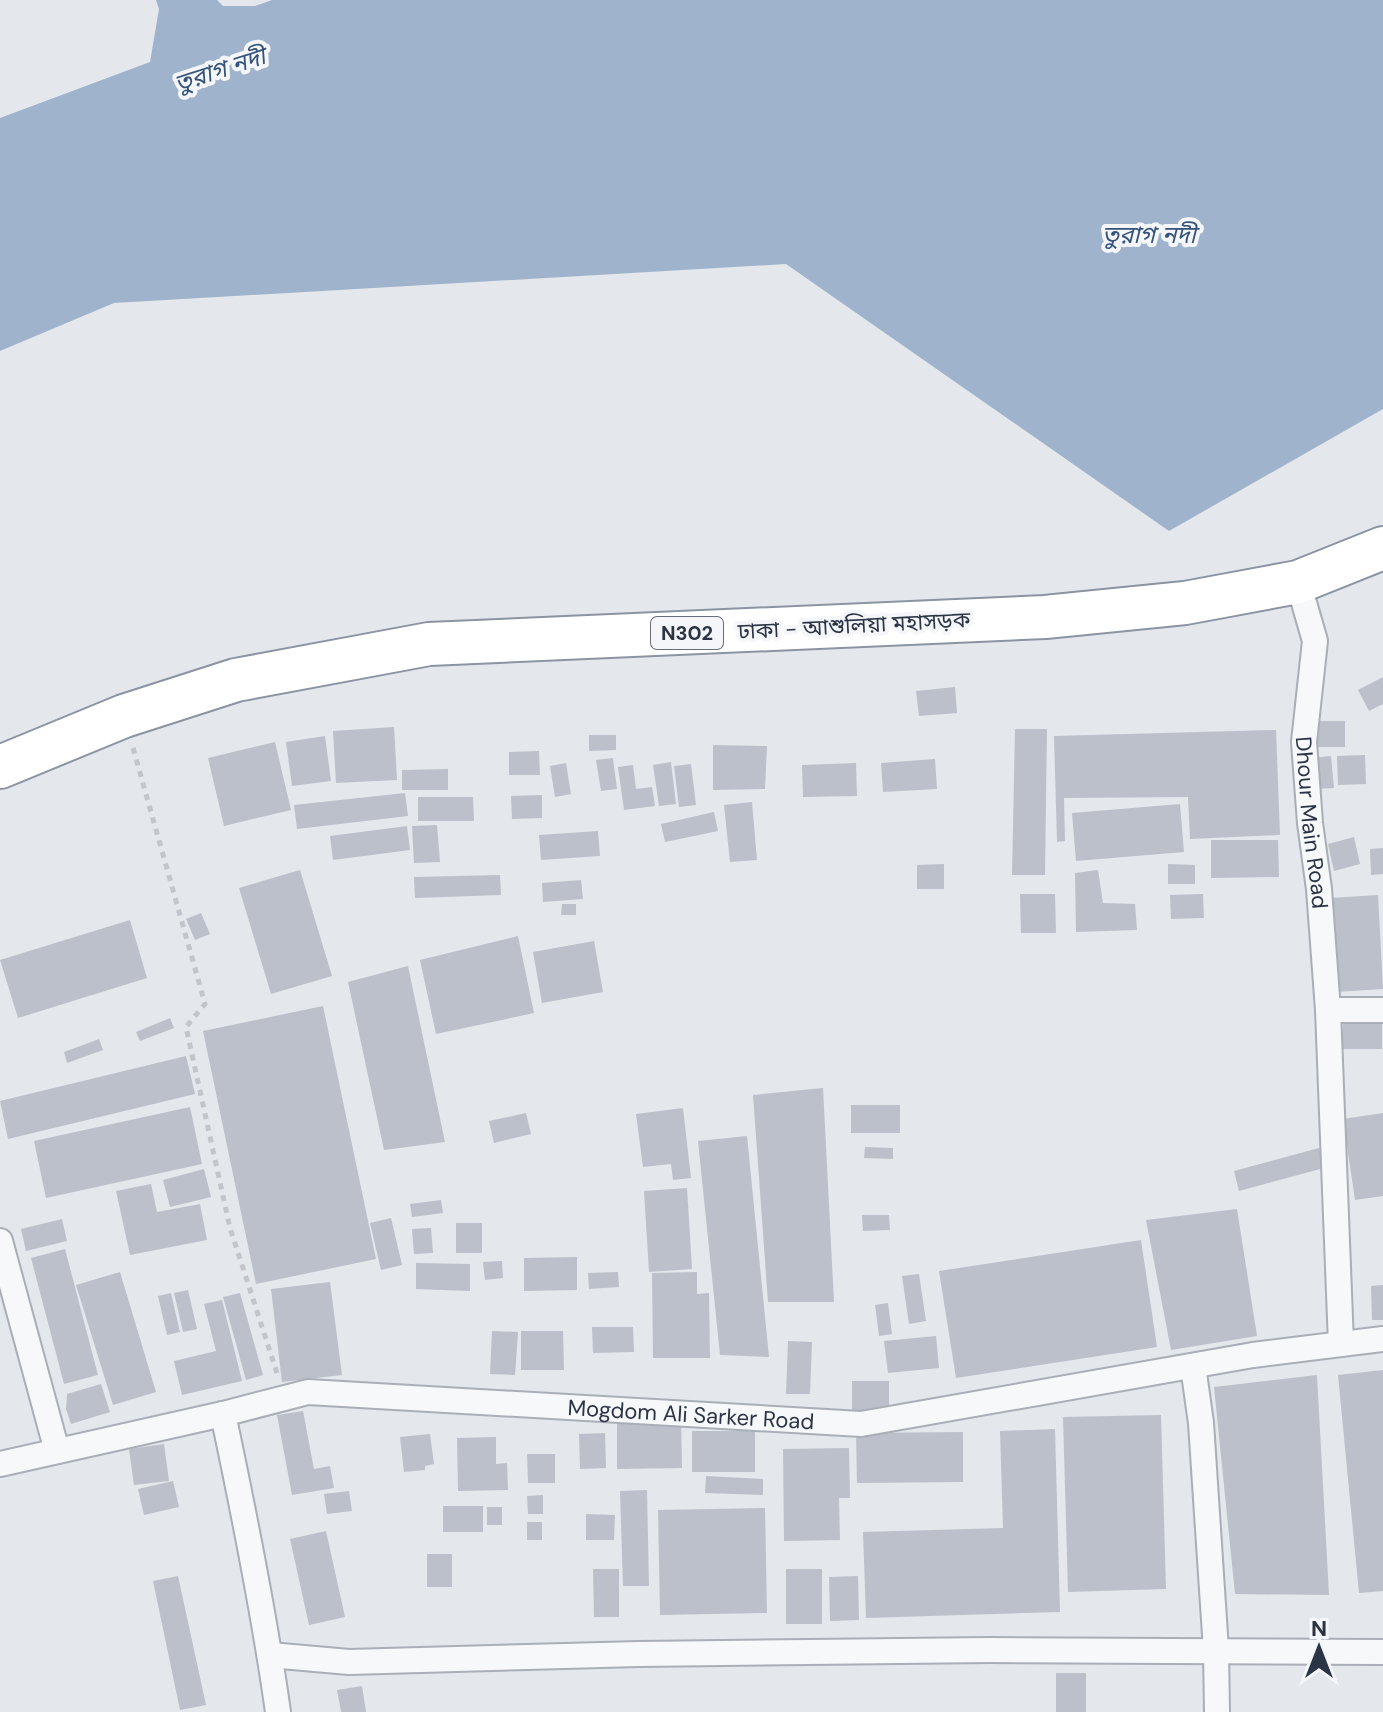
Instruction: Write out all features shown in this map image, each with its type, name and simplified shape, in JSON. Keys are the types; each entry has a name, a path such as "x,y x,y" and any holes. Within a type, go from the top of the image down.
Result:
{"highway":[{"name":"ঢাকা - আশুলিয়া মহাসড়ক","path":"0,767 124,716 236,680 429,644 1045,617 1185,603 1298,582 1383,548"}],"street":[{"name":"Dhour Main Road","path":"1298,582 1315,641 1304,742 1328,1010 1341,1344"},
{"path":"1328,1010 1383,1010"},
{"path":"0,1241 57,1451"},
{"name":"Mogdom Ali Sarker Road","path":"0,1464 308,1392 861,1424 1253,1355 1383,1339"},
{"path":"1193,1366 1201,1423 1216,1650 1217,1712"},
{"path":"223,1414 243,1505 278,1712"},
{"path":"270,1655 349,1662 639,1654 991,1650 1383,1652"}],"path":[{"path":"124,716 205,1004 186,1027 230,1228 285,1397"}],"water":[{"name":"তুরাগ নদী","path":"156,0 217,0 223,6 255,6 272,0 1383,0 1383,409 1169,531 786,264 114,303 0,351 0,118 150,62 159,9"}],"building":[{"path":"1383,677 1383,704 1369,711 1358,690"},
{"path":"955,687 957,713 919,716 916,691"},
{"path":"1310,721 1345,721 1345,747 1310,747"},
{"path":"394,727 397,780 336,783 333,731"},
{"path":"1015,729 1047,729 1045,875 1012,875"},
{"path":"1276,730 1280,835 1190,839 1188,797 1064,798 1065,841 1057,842 1054,736"},
{"path":"589,735 616,735 616,750 589,751"},
{"path":"325,736 331,781 292,786 286,742"},
{"path":"275,742 291,810 224,826 208,758"},
{"path":"713,745 767,746 765,789 713,790"},
{"path":"539,751 540,775 509,775 509,752"},
{"path":"1365,755 1366,784 1338,785 1337,756"},
{"path":"1331,756 1334,788 1314,789 1312,758"},
{"path":"613,758 617,789 601,791 596,760"},
{"path":"935,759 937,789 883,792 881,763"},
{"path":"671,762 676,804 659,806 653,765"},
{"path":"566,763 571,794 555,797 550,766"},
{"path":"856,763 857,796 803,797 802,765"},
{"path":"691,764 696,805 679,807 674,766"},
{"path":"633,765 636,789 652,787 655,806 624,810 618,767"},
{"path":"448,769 448,790 402,790 402,770"},
{"path":"405,793 408,816 297,829 294,805"},
{"path":"542,795 542,818 512,819 511,796"},
{"path":"418,797 473,797 474,821 418,821"},
{"path":"752,802 757,860 730,862 724,805"},
{"path":"1180,804 1184,852 1076,861 1072,813"},
{"path":"714,812 718,831 665,842 661,824"},
{"path":"437,825 440,862 414,863 412,826"},
{"path":"407,826 410,850 333,860 330,836"},
{"path":"598,831 600,856 541,860 539,835"},
{"path":"1354,837 1360,864 1334,871 1328,844"},
{"path":"1211,840 1278,840 1279,877 1211,878"},
{"path":"1383,848 1383,874 1371,875 1370,849"},
{"path":"944,864 944,889 917,889 917,865"},
{"path":"1168,864 1195,865 1195,884 1168,884"},
{"path":"300,870 332,976 271,994 239,888"},
{"path":"1098,870 1103,903 1135,904 1137,930 1076,932 1075,873"},
{"path":"500,875 501,895 415,898 414,877"},
{"path":"581,880 583,899 543,902 542,883"},
{"path":"1020,894 1055,894 1056,933 1021,933"},
{"path":"1203,894 1204,918 1171,919 1170,895"},
{"path":"1378,895 1383,989 1336,992 1330,898"},
{"path":"562,904 576,904 576,915 561,915"},
{"path":"201,913 210,934 195,940 186,919"},
{"path":"130,920 147,978 18,1018 0,960"},
{"path":"518,936 534,1013 436,1034 420,960"},
{"path":"594,941 603,992 542,1003 533,952"},
{"path":"408,966 445,1142 384,1150 348,982"},
{"path":"323,1006 376,1259 256,1284 203,1031"},
{"path":"170,1018 174,1028 140,1041 136,1032"},
{"path":"1343,1019 1382,1019 1382,1049 1343,1049"},
{"path":"99,1039 103,1050 67,1063 64,1052"},
{"path":"186,1056 195,1094 8,1139 0,1101"},
{"path":"823,1088 834,1302 768,1302 753,1095"},
{"path":"851,1105 900,1105 900,1133 851,1133"},
{"path":"190,1107 202,1164 46,1198 34,1141"},
{"path":"683,1108 691,1178 673,1180 671,1164 643,1167 636,1114"},
{"path":"526,1113 531,1134 494,1143 489,1121"},
{"path":"1383,1113 1383,1196 1355,1200 1343,1119"},
{"path":"747,1136 769,1357 720,1355 698,1141"},
{"path":"865,1147 893,1148 893,1159 864,1158"},
{"path":"1319,1148 1324,1168 1239,1191 1234,1171"},
{"path":"204,1169 211,1197 170,1207 163,1180"},
{"path":"151,1184 157,1212 200,1204 207,1240 130,1255 116,1191"},
{"path":"687,1188 692,1269 649,1272 644,1191"},
{"path":"441,1200 443,1213 412,1217 410,1204"},
{"path":"1237,1209 1257,1336 1171,1350 1146,1220"},
{"path":"862,1215 889,1215 890,1230 863,1231"},
{"path":"391,1218 402,1265 381,1270 370,1223"},
{"path":"62,1219 67,1241 26,1251 21,1229"},
{"path":"456,1223 482,1223 482,1253 456,1253"},
{"path":"431,1228 433,1253 414,1254 412,1229"},
{"path":"1141,1240 1157,1347 956,1378 939,1271"},
{"path":"65,1249 98,1375 64,1384 31,1258"},
{"path":"577,1257 577,1290 524,1291 524,1258"},
{"path":"502,1261 503,1278 485,1280 483,1262"},
{"path":"416,1263 470,1264 470,1291 416,1289"},
{"path":"120,1272 156,1392 113,1405 76,1285"},
{"path":"618,1272 619,1287 589,1289 588,1273"},
{"path":"697,1272 697,1294 709,1293 710,1358 653,1358 652,1273"},
{"path":"919,1274 926,1321 909,1324 902,1276"},
{"path":"330,1282 342,1375 282,1382 271,1289"},
{"path":"1383,1285 1383,1320 1372,1320 1371,1286"},
{"path":"188,1290 197,1329 183,1332 174,1293"},
{"path":"171,1293 180,1332 167,1335 158,1296"},
{"path":"240,1293 263,1375 246,1380 223,1297"},
{"path":"222,1300 242,1381 182,1395 174,1361 216,1351 204,1304"},
{"path":"888,1303 892,1334 879,1336 875,1305"},
{"path":"592,1327 633,1327 634,1352 593,1353"},
{"path":"492,1331 518,1332 515,1375 490,1374"},
{"path":"521,1331 563,1331 564,1370 521,1370"},
{"path":"936,1336 939,1368 888,1373 884,1341"},
{"path":"788,1341 812,1342 810,1394 786,1394"},
{"path":"1383,1370 1383,1591 1359,1593 1338,1375"},
{"path":"1317,1375 1329,1595 1235,1594 1214,1387"},
{"path":"852,1381 889,1381 889,1410 852,1410"},
{"path":"101,1384 110,1412 71,1424 66,1409 67,1394"},
{"path":"303,1411 314,1469 330,1466 334,1488 292,1495 277,1415"},
{"path":"1161,1415 1166,1589 1068,1592 1063,1417"},
{"path":"681,1416 682,1468 617,1469 617,1417"},
{"path":"1055,1429 1060,1612 866,1618 863,1532 1003,1528 1000,1431"},
{"path":"692,1431 755,1431 755,1472 692,1472"},
{"path":"963,1432 963,1482 857,1483 856,1433"},
{"path":"605,1433 606,1468 580,1469 579,1434"},
{"path":"430,1434 434,1464 425,1466 425,1470 404,1472 400,1437"},
{"path":"496,1437 496,1464 507,1463 508,1490 458,1491 457,1438"},
{"path":"164,1444 169,1481 134,1485 129,1449"},
{"path":"849,1448 850,1498 839,1498 840,1540 784,1541 783,1449"},
{"path":"527,1454 555,1454 555,1483 528,1483"},
{"path":"706,1476 763,1479 763,1495 705,1493"},
{"path":"173,1481 179,1507 144,1515 138,1489"},
{"path":"647,1490 649,1586 623,1586 620,1491"},
{"path":"349,1491 352,1511 327,1514 324,1494"},
{"path":"543,1495 543,1514 528,1514 527,1496"},
{"path":"443,1506 483,1506 483,1532 443,1532"},
{"path":"487,1507 502,1507 502,1525 487,1525"},
{"path":"765,1508 767,1613 660,1615 658,1510"},
{"path":"586,1514 615,1515 614,1540 586,1540"},
{"path":"527,1522 542,1522 542,1540 527,1540"},
{"path":"326,1531 345,1617 309,1625 290,1539"},
{"path":"427,1554 452,1554 452,1587 427,1587"},
{"path":"593,1569 619,1569 619,1617 594,1617"},
{"path":"786,1569 822,1569 822,1624 786,1624"},
{"path":"178,1576 206,1705 180,1710 153,1581"},
{"path":"858,1576 859,1620 830,1621 829,1577"},
{"path":"1056,1673 1086,1673 1086,1712 1056,1712"},
{"path":"362,1686 366,1712 341,1712 337,1690"}]}
